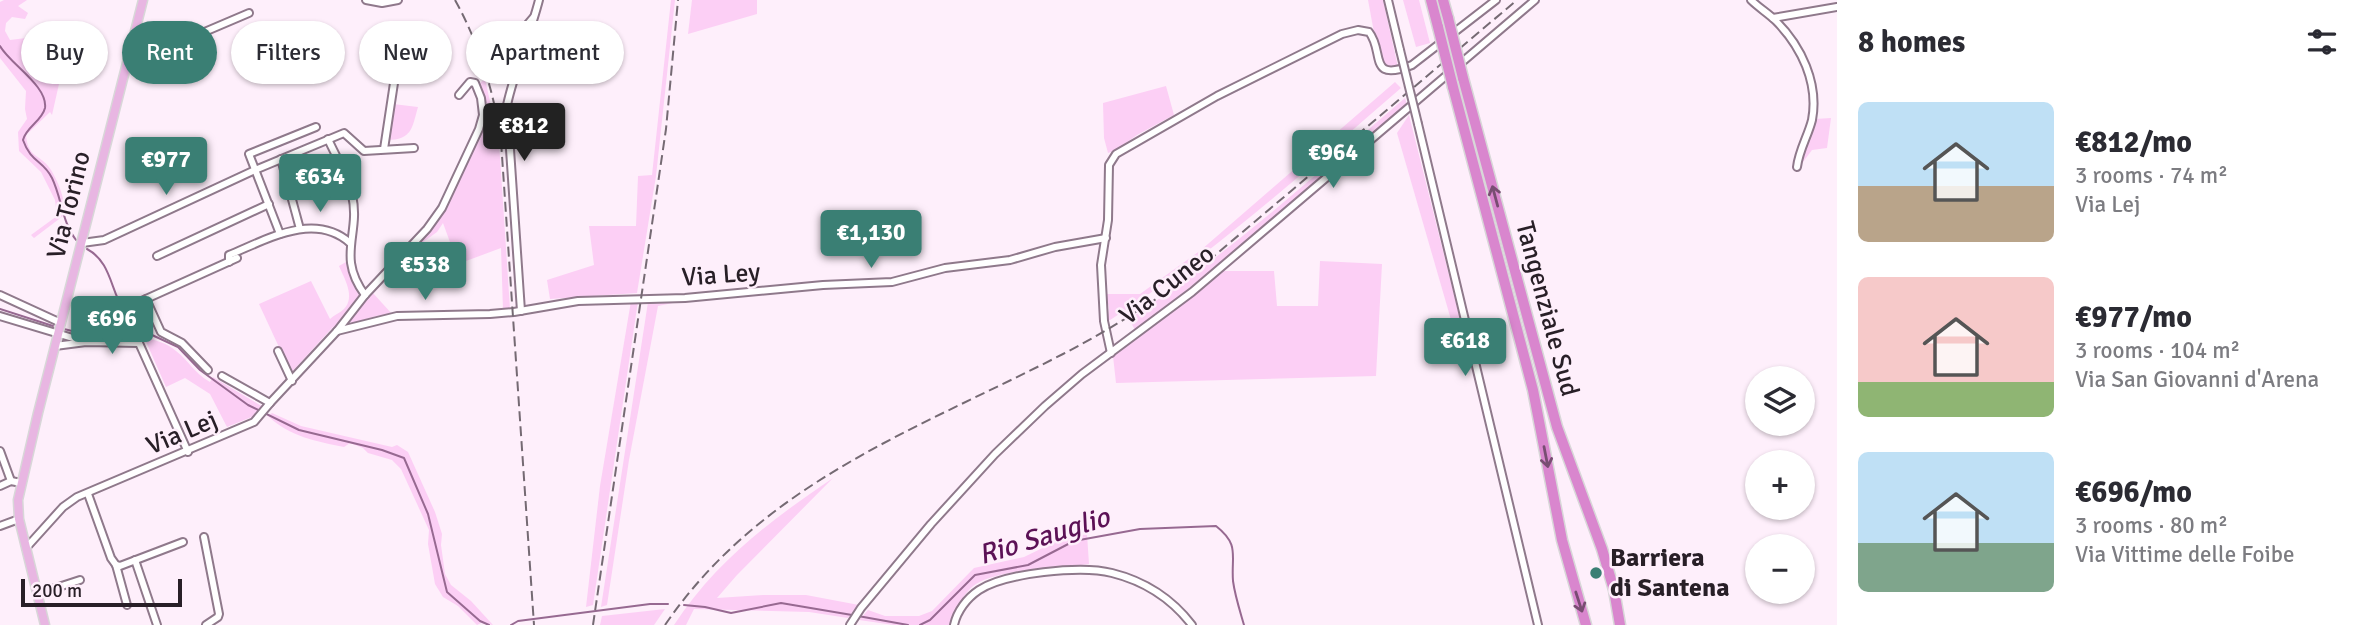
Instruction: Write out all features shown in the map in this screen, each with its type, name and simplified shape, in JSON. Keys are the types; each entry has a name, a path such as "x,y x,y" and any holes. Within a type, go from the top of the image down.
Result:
{"highway":[{"name":"Tangenziale Sud","path":"1431,0 1533,390 1562,540 1586,625"},
{"name":"Tangenziale Sud","path":"1443,0 1554,417 1602,549 1614,590 1620,625"}],"main road":[{"name":"Via Torino","path":"138,21 143,0"},
{"name":"Via Torino","path":"45,625 19,519 16,482 55,346 122,84"}],"street":[{"path":"366,0 382,3 398,0"},
{"path":"520,311 507,105 539,0"},
{"path":"1388,0 1538,625"},
{"path":"1111,353 1105,328 1101,265 1106,237 1109,165 1120,150 1238,84 1342,34 1357,30 1369,32 1374,38 1378,61 1386,69 1398,71 1412,65 1496,0"},
{"name":"Via Cuneo","path":"853,622 861,608 931,524 995,454 1082,374 1192,292 1535,0"},
{"path":"1751,0 1773,18 1800,50 1812,90 1812,120 1798,155 1797,167"},
{"path":"1773,18 1837,7"},
{"path":"217,27 249,13"},
{"path":"531,21 535,16"},
{"name":"Via Lej","path":"26,548 63,507 77,497 254,422 337,331 365,295 427,229 442,208 483,115 481,98 475,83 470,82 459,95"},
{"path":"384,149 394,84"},
{"path":"280,234 249,154 316,127"},
{"path":"82,243 104,240 344,133 364,150 414,148"},
{"path":"328,139 352,194 354,214 350,243 351,271 365,295"},
{"path":"281,159 300,229"},
{"path":"157,256 269,204"},
{"path":"229,262 229,255 280,234 300,229 320,228 343,237 350,243"},
{"name":"Via Ley","path":"337,331 397,316 520,311 578,301 685,298 822,285 892,282 945,268 1010,260 1055,247 1106,237"},
{"path":"188,452 139,343 128,311 133,305 236,258"},
{"path":"0,295 61,323"},
{"path":"146,299 161,332 182,343 208,370"},
{"path":"0,316 86,342"},
{"path":"55,346 86,342 139,343"},
{"path":"278,351 292,381"},
{"path":"222,376 266,409"},
{"path":"0,450 16,482 0,486"},
{"path":"88,494 116,565 127,606"},
{"path":"0,526 19,519"},
{"path":"204,537 219,614 214,621 206,625"},
{"path":"116,565 120,566 183,542"},
{"path":"135,560 157,625"},
{"path":"954,625 970,597 985,587 1019,578 1082,569 1114,573 1141,583 1166,599 1192,625"},
{"path":"37,594 80,579"}],"shaded area":[{"path":"27,0 18,6 28,13 25,19 12,17 6,23 5,31 10,40 21,39 21,84 59,84 52,115 50,112 26,135 29,148 47,165 56,179 65,212 34,238 31,235 57,216 55,200 41,172 19,151 18,132 27,119 26,91 0,58 0,2"},
{"path":"671,0 675,0 656,176 637,293 550,299 547,280 594,265 589,226 636,226 638,176 652,175"},
{"path":"692,0 757,0 757,14 688,34"},
{"path":"1368,0 1383,0 1398,67 1388,68 1378,54"},
{"path":"1403,0 1419,0 1430,43 1416,47"},
{"path":"1395,82 1401,88 1258,211 1184,269 1107,322 1109,308 1106,294 1140,294 1201,250"},
{"path":"480,84 486,84 499,142 510,309 503,310 501,248 458,264 443,223 437,232 396,266 444,209 481,131 486,103"},
{"path":"1166,86 1174,115 1108,153 1104,138 1103,103"},
{"path":"1405,98 1407,105 1221,263 1135,330 1129,319 1236,241"},
{"path":"393,104 418,107 410,131 402,138 387,140"},
{"path":"1409,115 1465,339 1456,337 1397,133"},
{"path":"1831,118 1827,148 1812,150 1800,166 1815,119"},
{"path":"1320,261 1382,264 1376,376 1116,383 1113,356 1223,271 1274,271 1277,306 1318,306"},
{"path":"346,262 359,295 355,304 291,373 259,304 311,281 330,319 344,309 349,299 348,288 339,266"},
{"path":"372,292 392,314 349,322 349,318"},
{"path":"631,301 638,301 593,605 586,607 600,486"},
{"path":"683,301 658,306 629,460 607,605 601,607 648,302"},
{"path":"144,337 172,348 210,382 213,377 263,407 259,414 227,427 210,394 185,378 166,387"},
{"path":"272,413 301,426 392,447 397,445 408,452 442,534 445,574 451,585 471,601 493,625 477,625 458,606 443,597 435,584 428,544 429,530 401,469 392,460 368,453 350,443 344,447 304,437 276,423 268,416"},
{"path":"833,478 717,598 806,595 859,605 848,618 809,612 694,609 686,625 674,625 726,561 767,526"},
{"path":"1087,534 1089,564 1015,572 987,579 968,592 956,609 950,625 894,625 859,620 868,610 885,616 919,616 932,611 974,568 1024,557 1059,540"},
{"path":"665,609 654,625 600,625 602,616"}],"waterway":[{"path":"0,46 41,92 45,108 23,140 33,157 52,178 68,226 76,240"},
{"path":"87,249 95,254 106,268 123,309"},
{"name":"Rio Sauglio","path":"0,309 53,326"},
{"name":"Rio Sauglio","path":"64,329 80,333 127,331"},
{"name":"Rio Sauglio","path":"141,333 178,347 200,370 248,405 299,430 404,458 428,514 447,592 480,621 489,625"},
{"name":"Rio Sauglio","path":"920,625 930,620 975,575 1028,565 1074,541 1140,529 1216,526 1229,539 1233,551 1234,587 1244,625"},
{"name":"Rio Sauglio","path":"684,605 731,613 781,603 852,615"},
{"name":"Rio Sauglio","path":"511,625 518,621 668,604"},
{"name":"Rio Sauglio","path":"858,616 908,625"}],"railway":[{"path":"455,0 484,68 501,141 534,625"},
{"path":"593,625 666,129 678,0"},
{"path":"665,625 704,575 748,533 795,496 898,435 1097,335 1194,273 1517,0"}],"place":[{"name":"Barriera di Santena","path":"1596,573"}]}
